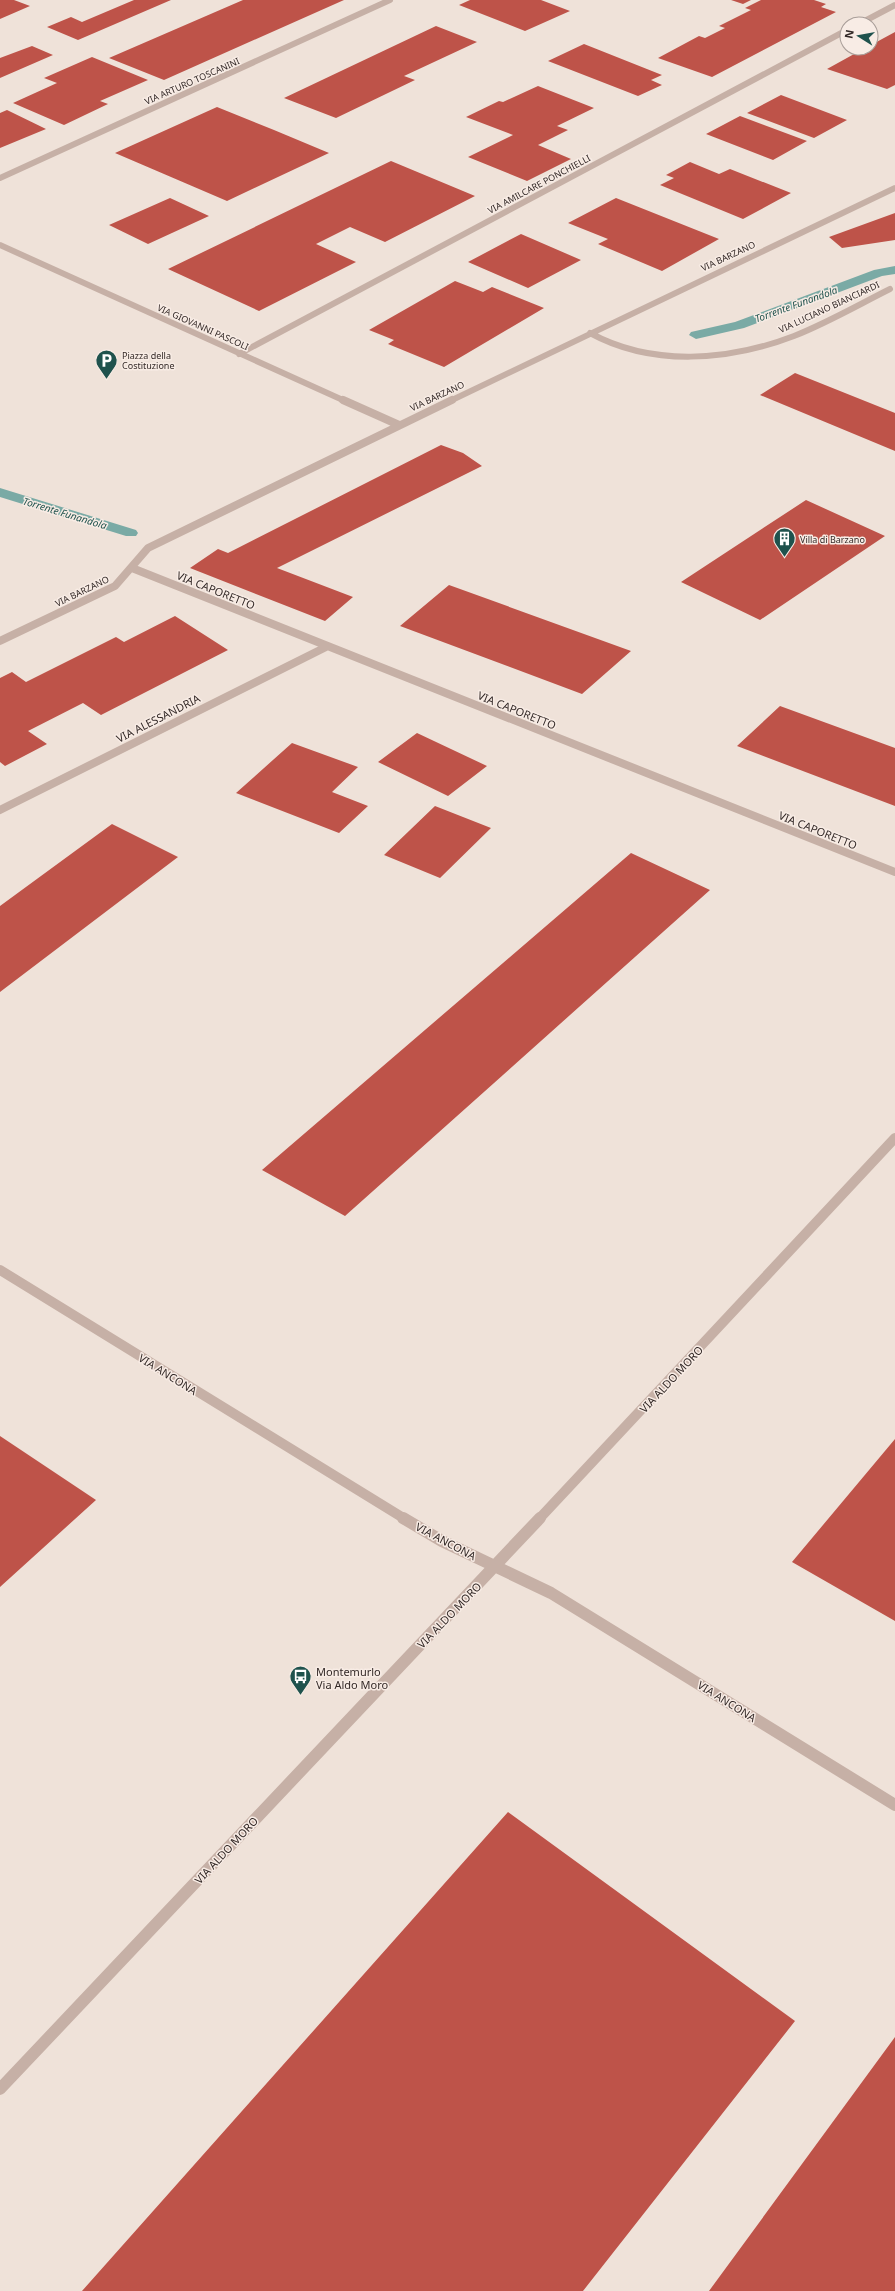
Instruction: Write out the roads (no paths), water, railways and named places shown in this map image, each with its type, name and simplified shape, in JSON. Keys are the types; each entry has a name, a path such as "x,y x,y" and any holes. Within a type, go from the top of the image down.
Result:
{"street":[{"name":"VIA ARTURO TOSCANINI","path":"0,178 390,0"},
{"path":"875,16 895,6"},
{"name":"VIA AMILCARE PONCHIELLI","path":"239,354 839,34"},
{"name":"VIA BARZANO","path":"0,641 115,586 148,548 399,425 895,188"},
{"name":"VIA GIOVANNI PASCOLI","path":"0,246 399,425"},
{"name":"VIA LUCIANO BIANCIARDI","path":"590,333 620,347 660,356 689,358 712,355 779,341 890,289"},
{"name":"VIA CAPORETTO","path":"132,568 326,647 895,872"},
{"name":"VIA ALESSANDRIA","path":"0,810 326,647"},
{"name":"VIA ALDO MORO","path":"0,2089 495,1566 895,1138"},
{"name":"VIA ANCONA","path":"0,1270 384,1507 442,1541 551,1593 895,1805"}],"waterway":[{"name":"Torrente Funandola","path":"696,335 739,325 879,273 895,270"},
{"name":"Torrente Funandola","path":"0,492 131,533"}],"place":[{"name":"Piazza della Costituzione","path":"106,380"},
{"name":"Villa di Barzano","path":"784,558"},
{"name":"Montemurlo Via Aldo Moro","path":"301,1696"}]}
